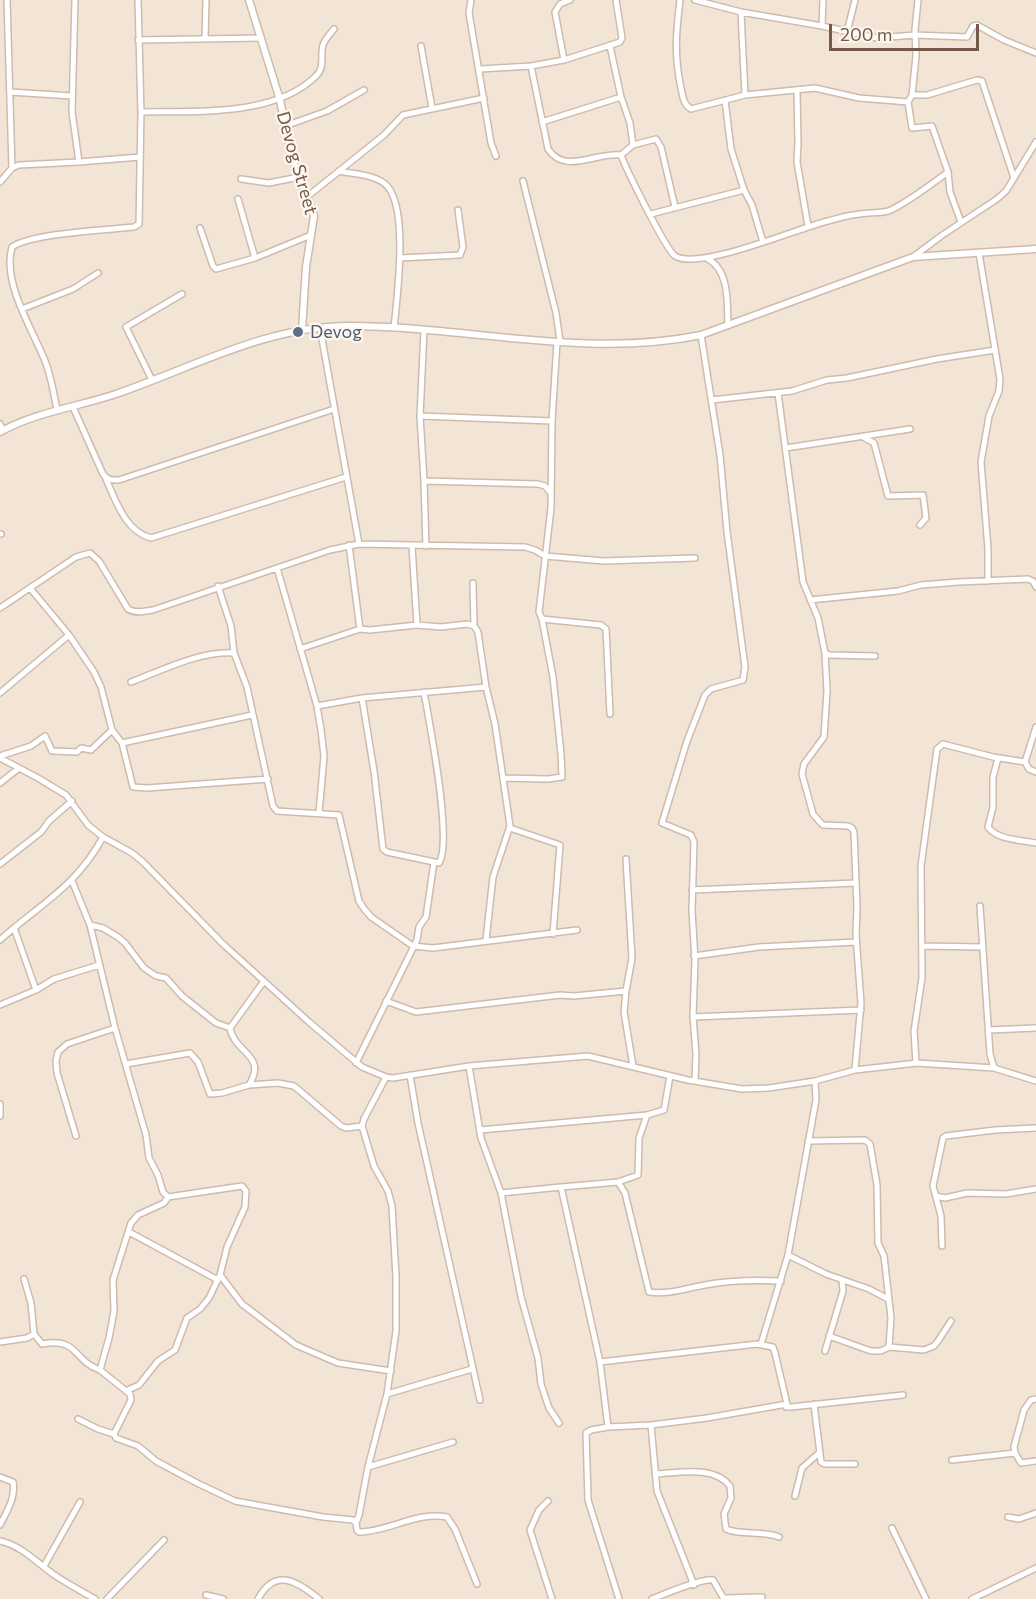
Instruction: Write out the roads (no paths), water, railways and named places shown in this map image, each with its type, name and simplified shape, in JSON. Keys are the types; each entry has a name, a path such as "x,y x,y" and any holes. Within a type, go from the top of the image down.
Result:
{"street":[{"path":"8,0 12,168"},
{"path":"75,0 72,112 79,162"},
{"path":"57,410 46,363 22,309 9,270 12,247 17,243 47,236 137,226 141,221 138,0"},
{"path":"205,39 206,0"},
{"name":"Devog Street","path":"249,0 280,100 293,161 314,216 306,267 302,330"},
{"path":"471,0 469,13 491,143 496,156"},
{"path":"564,60 555,12 560,4 570,0"},
{"path":"480,69 531,66 564,60 620,42 622,38 616,0"},
{"path":"680,0 676,65 685,104 691,109 745,95 815,88 859,98 908,102"},
{"path":"695,0 741,12 877,38 915,35 967,37 973,26 977,25 1036,53"},
{"path":"822,26 823,0"},
{"path":"847,32 855,0"},
{"path":"918,0 916,56 912,95 908,102 912,128 932,126 948,172 950,192 961,222"},
{"path":"741,12 745,95"},
{"path":"141,112 242,108 280,100 302,88 317,75 322,65 323,45 334,29"},
{"path":"138,40 261,38"},
{"path":"421,46 432,108"},
{"path":"610,46 621,97 630,123 633,145"},
{"path":"531,66 548,149 556,159 566,162 611,154 621,155 633,145 656,139 662,147 675,207"},
{"path":"912,95 927,95 977,80 982,81 1014,178"},
{"path":"285,126 327,111 364,90"},
{"path":"797,90 797,162 802,202 808,226"},
{"path":"10,92 72,96"},
{"path":"542,122 621,97"},
{"path":"308,196 384,135 403,115 484,98"},
{"path":"725,100 730,148 744,190 752,205 763,242"},
{"path":"1,429 35,416 73,407 152,380 241,346 302,330 348,326 558,341 639,343 701,335 913,257 1006,191 1036,142"},
{"path":"621,155 626,170 671,253 676,257 708,259 808,226 859,214 889,211 948,172"},
{"path":"0,182 12,168 28,163 140,157"},
{"path":"339,171 374,178 391,190 395,198 400,258 394,328"},
{"path":"241,179 269,183 299,177"},
{"path":"503,778 562,777 553,677 543,619 539,612 551,494 552,421 558,341 556,313 523,181"},
{"path":"651,214 744,190"},
{"path":"238,199 255,258"},
{"path":"400,258 460,255 463,247 458,210"},
{"path":"200,228 216,269 255,258 311,235"},
{"path":"913,257 1036,249"},
{"path":"979,253 1000,379 999,391 988,416 981,462 988,549 988,581"},
{"path":"708,259 714,262 723,276 727,291 728,325"},
{"path":"22,309 73,289 98,273"},
{"path":"152,380 126,327 182,294"},
{"path":"320,328 359,544"},
{"path":"424,330 420,416 426,546"},
{"path":"695,1081 693,837 662,823 705,695 711,689 739,683 743,680 745,668 735,602 720,455 701,335"},
{"path":"712,400 792,391 827,380 937,359 995,351"},
{"path":"778,393 803,582 821,628 825,653 827,691 824,737 804,764 802,774 813,814 819,822 823,825 848,826 853,829 856,942 861,1010 855,1070"},
{"path":"73,407 120,512 130,524 145,536 152,538 346,477"},
{"path":"106,479 119,480 334,409"},
{"path":"420,416 552,421"},
{"path":"786,448 910,429"},
{"path":"863,437 874,443 888,496 923,495 926,518 920,525"},
{"path":"424,481 538,484 545,486 551,494"},
{"path":"0,608 76,557 90,553 99,561 124,603 132,612 153,610 218,586 330,550 359,544 525,547 545,556 604,561 695,558"},
{"path":"350,545 360,629"},
{"path":"412,546 417,625"},
{"path":"277,568 317,706 324,756 319,813"},
{"path":"810,600 898,591 921,585 1028,579 1035,582"},
{"path":"473,583 474,626 478,632 486,687 495,724 510,828 493,877 486,940"},
{"path":"218,586 231,626 234,653 247,687 275,810 339,815 359,901 371,917 413,946 441,947 577,930"},
{"path":"30,588 69,635 94,672 101,687 112,729 122,743 135,788 268,779"},
{"path":"543,619 606,628 610,714"},
{"path":"300,649 360,629 417,625 441,627 467,624 474,626"},
{"path":"0,693 69,635"},
{"path":"131,682 210,655 234,653"},
{"path":"825,653 875,656"},
{"path":"317,706 362,698 486,687"},
{"path":"362,698 374,771 383,849 387,852 439,863 441,859 440,798 437,760 424,692"},
{"path":"122,743 252,715"},
{"path":"1036,727 1025,762 1029,769 1036,772"},
{"path":"0,757 31,746 45,736 55,753 77,752 81,748 91,750 112,729"},
{"path":"916,1064 914,1031 922,978 923,946 921,866 937,749 943,744 998,758 1025,762"},
{"path":"0,757 45,782 72,801 85,822 103,837 132,853 143,862 223,944 356,1063 386,1077 393,1078 469,1066 588,1056 670,1076 742,1089 769,1088 815,1081 855,1070 902,1063 994,1068 1036,1081"},
{"path":"998,758 992,783 993,807 988,827 992,832 1007,838 1036,843"},
{"path":"0,783 19,768"},
{"path":"0,864 41,832 49,821 72,801"},
{"path":"510,828 560,845 553,934"},
{"path":"0,940 72,881 93,855 103,837"},
{"path":"626,859 633,958 624,1012 633,1066"},
{"path":"356,1063 413,946 419,927 426,917 434,862"},
{"path":"72,881 90,925 115,1028 146,1135 149,1158 158,1175 163,1192 168,1197"},
{"path":"692,890 856,883"},
{"path":"980,906 990,1054 994,1068"},
{"path":"90,925 103,928 118,937 144,968 156,976 166,978 182,996 216,1023 230,1028"},
{"path":"14,928 36,990"},
{"path":"694,956 759,947 856,942"},
{"path":"923,946 983,947"},
{"path":"0,1005 36,990 54,979 99,965"},
{"path":"230,1028 264,981"},
{"path":"387,1001 416,1012 626,990"},
{"path":"693,1017 861,1010"},
{"path":"76,1136 57,1073 58,1052 67,1044 115,1028"},
{"path":"230,1028 237,1043 254,1063 255,1075 249,1085"},
{"path":"989,1030 1036,1028"},
{"path":"126,1064 188,1053 198,1062 210,1094 222,1094 249,1085 278,1083 294,1086 341,1126 346,1128 362,1126"},
{"path":"469,1066 480,1130 501,1193 522,1297 538,1358 541,1384 545,1398 559,1423"},
{"path":"410,1075 417,1123 480,1400"},
{"path":"480,1130 646,1115 664,1110 670,1076"},
{"path":"386,1077 362,1126 374,1166 388,1191 392,1206 396,1331 387,1394 368,1467 356,1523 357,1531 361,1532 407,1520 436,1516 447,1517 455,1529 477,1584"},
{"path":"761,1344 788,1255 816,1100 815,1081"},
{"path":"0,1104 0,1116"},
{"path":"501,1193 618,1182 638,1175 639,1138 646,1115"},
{"path":"942,1246 942,1222 933,1186 940,1157 941,1141 946,1136 1036,1128"},
{"path":"808,1141 865,1140 870,1144 877,1185 878,1243 884,1256 891,1325 889,1347"},
{"path":"618,1182 625,1193 649,1292 665,1293 708,1284 759,1280 781,1281"},
{"path":"100,1370 114,1311 113,1280 131,1223 138,1215 160,1206 168,1197 242,1186 246,1191 245,1207 227,1246 219,1277 209,1298 188,1318 175,1350 158,1361 139,1385 128,1390"},
{"path":"561,1187 600,1362 608,1426"},
{"path":"936,1196 945,1198 968,1193 1006,1194 1036,1189"},
{"path":"939,1206 945,1198"},
{"path":"129,1232 219,1277 242,1304 296,1345 338,1363 391,1371"},
{"path":"788,1255 888,1299"},
{"path":"24,1279 31,1303 33,1334 42,1344 57,1342 68,1345 87,1363 128,1390 130,1400 114,1434"},
{"path":"825,1351 843,1291 842,1280"},
{"path":"829,1336 871,1351 881,1351 889,1347 929,1349 938,1341 951,1321"},
{"path":"0,1342 27,1338 33,1334"},
{"path":"600,1362 761,1344 773,1347 786,1407 903,1395"},
{"path":"387,1394 472,1369"},
{"path":"1036,1399 1031,1400 1024,1410 1014,1447 1021,1463 1036,1461"},
{"path":"619,1599 588,1500 586,1433 608,1426 651,1425 787,1404"},
{"path":"814,1404 819,1459 824,1464 855,1464"},
{"path":"78,1419 138,1446 156,1461 224,1497 323,1517 353,1520 356,1523"},
{"path":"651,1425 655,1474 664,1513 681,1549 694,1585"},
{"path":"368,1467 453,1442"},
{"path":"795,1496 802,1468 819,1453"},
{"path":"952,1460 1015,1453"},
{"path":"655,1474 717,1475 730,1486 731,1498 724,1514 726,1528 778,1537"},
{"path":"0,1476 13,1482 14,1486 9,1508 0,1525"},
{"path":"548,1501 539,1510 530,1530 552,1599"},
{"path":"44,1566 80,1502"},
{"path":"1008,1517 1019,1519 1036,1513"},
{"path":"892,1528 926,1599"},
{"path":"107,1599 164,1540"},
{"path":"0,1541 28,1552 54,1574 95,1599"},
{"path":"972,1599 1036,1568"},
{"path":"258,1599 266,1586 285,1579 319,1599"},
{"path":"652,1599 694,1585 702,1580 711,1579 724,1598 762,1597"},
{"path":"206,1595 223,1599"}],"place":[{"name":"Devog","path":"298,332"}]}
